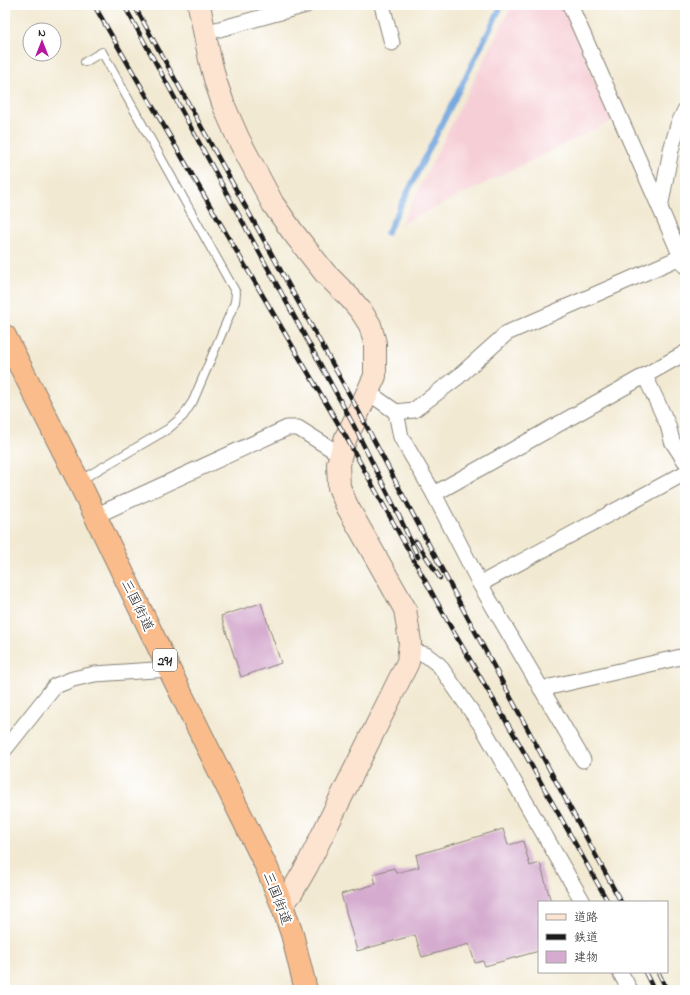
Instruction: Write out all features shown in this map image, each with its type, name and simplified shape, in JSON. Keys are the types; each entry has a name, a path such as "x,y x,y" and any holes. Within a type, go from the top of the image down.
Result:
{"highway":[{"name":"三国街道","path":"5,336 95,516 267,868 292,934 306,990"}],"street":[{"path":"199,5 210,60 224,106 238,138 273,204 325,273 350,298 370,325 375,343 375,376 346,437 340,455 338,464 339,487 347,506 404,609 410,642 408,662 307,866 292,892 282,905"},
{"path":"205,32 306,5"},
{"path":"382,5 392,43"},
{"path":"368,392 396,412 414,410 458,377 507,333 683,261 570,5"},
{"path":"660,208 671,150 678,125 685,110"},
{"path":"434,494 685,353"},
{"path":"644,376 668,425 672,441 685,461"},
{"path":"396,412 401,437 434,494 480,584 583,760"},
{"path":"95,516 288,428 298,428 340,455"},
{"path":"480,584 685,474"},
{"path":"409,650 426,655 439,665 483,728 582,901"},
{"path":"541,689 685,656"},
{"path":"5,749 55,686 73,679 95,674 169,669"},
{"path":"621,973 630,990"}],"lane":[{"path":"78,482 168,429 183,416 193,401 235,302 236,293 102,52 85,62"}],"shaded area":[{"path":"512,5 562,5 612,121 401,224"}],"building":[{"path":"261,603 281,663 241,677 221,616"},
{"path":"503,829 508,845 523,841 530,866 540,863 551,901 538,901 538,951 485,966 483,961 475,963 469,944 422,957 415,935 357,951 341,894 376,884 373,874 394,868 396,873 419,867 416,855"}],"waterway":[{"path":"387,233 502,5"}],"railway":[{"path":"94,5 346,437 453,631 516,738 607,901"},
{"path":"124,5 353,424 418,557"},
{"path":"134,5 359,412 464,611 620,901"},
{"path":"416,541 440,578"},
{"path":"646,973 654,990"},
{"path":"658,973 667,990"}]}
